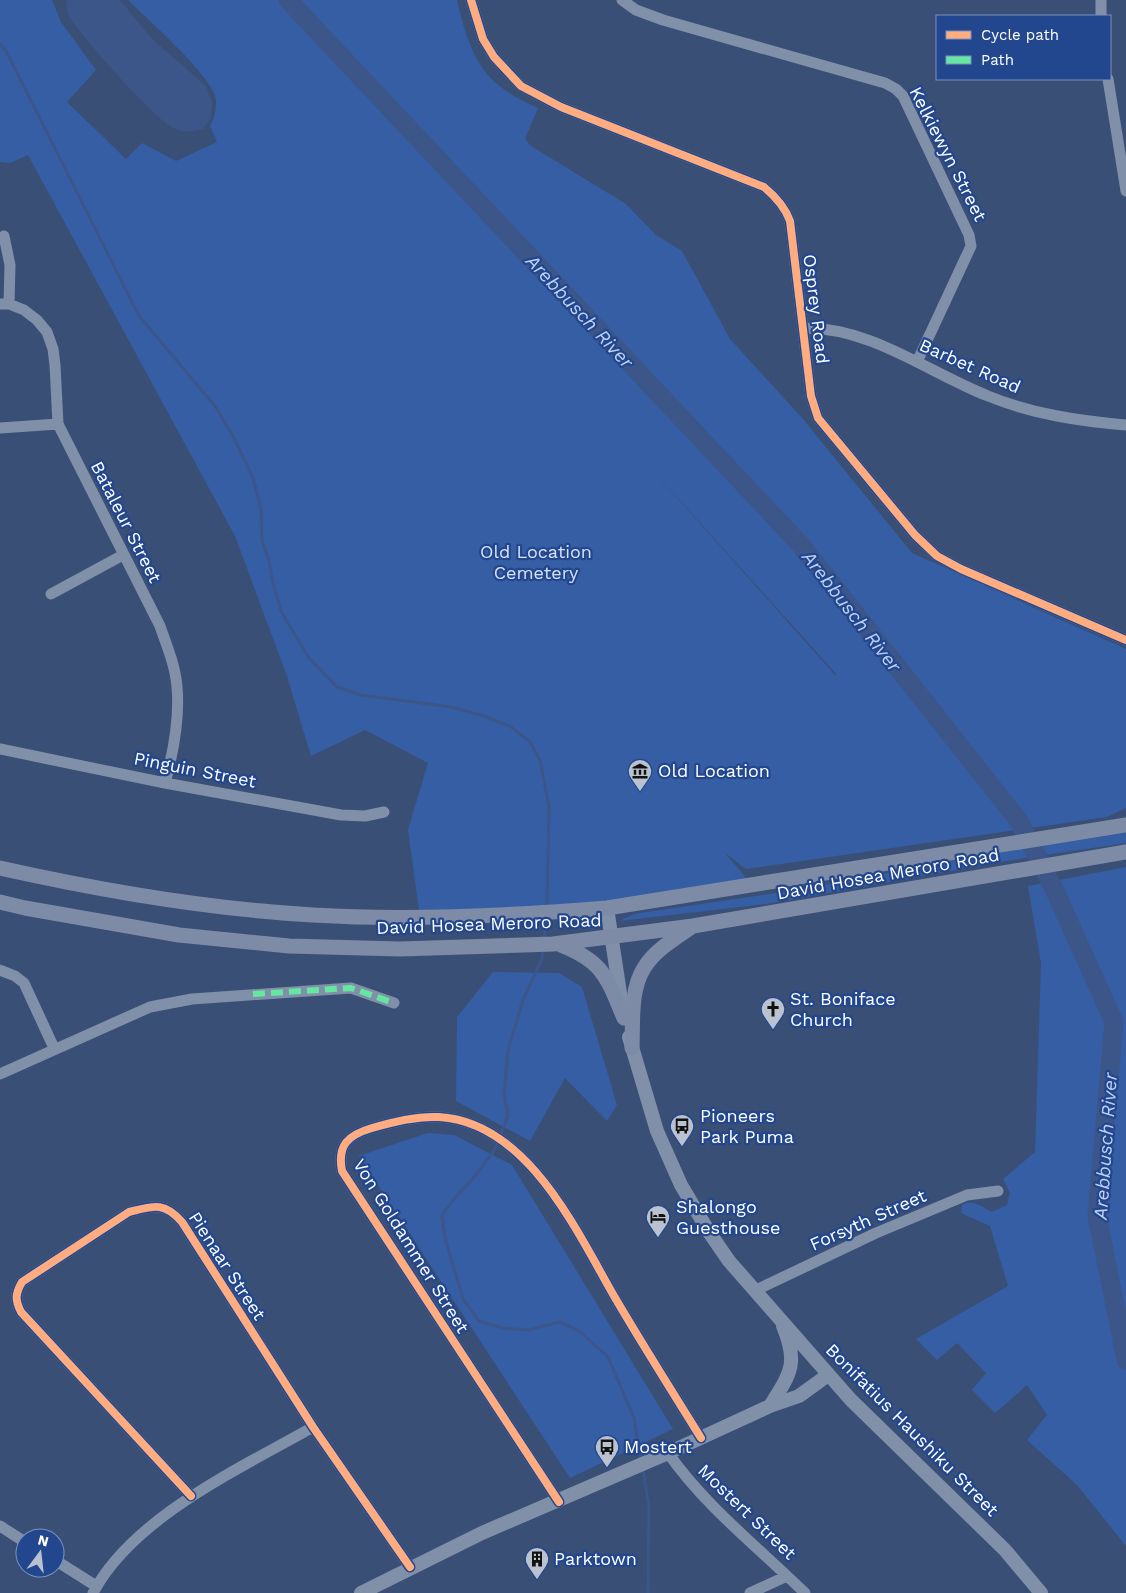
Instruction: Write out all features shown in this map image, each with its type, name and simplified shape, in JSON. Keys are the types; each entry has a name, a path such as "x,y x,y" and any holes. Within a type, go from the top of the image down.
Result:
{"main road":[{"name":"David Hosea Meroro Road","path":"0,868 109,891 179,902 313,915 505,916 607,908 1126,825"},
{"name":"David Hosea Meroro Road","path":"0,902 178,935 289,946 400,949 556,944 694,926 1126,852"},
{"path":"632,1048 633,1011 639,979 644,968 670,942 694,926"},
{"path":"556,944 577,951 598,966 607,977 624,1018"}],"street":[{"name":"Osprey Road","path":"471,0 483,39 494,58 521,86 561,108 764,187 774,195 790,221 811,396 818,418 926,548 961,569 1126,640"},
{"name":"Kelkiewyn Street","path":"622,0 636,10 663,20 885,83 896,88 903,96 969,235 971,246 917,362"},
{"path":"1101,0 1101,15"},
{"path":"1108,80 1126,191"},
{"path":"4,236 10,264 4,304"},
{"name":"Bataleur Street","path":"4,304 30,315 47,332 55,365 58,424 160,626 176,675 176,727 165,783"},
{"name":"Barbet Road","path":"803,328 827,328 841,331 917,362 986,396 1015,406 1092,422 1126,425"},
{"path":"0,428 58,424"},
{"path":"51,594 123,555"},
{"name":"Pinguin Street","path":"0,749 165,783 340,815 365,816 384,812"},
{"name":"Bonifatius Haushiku Street","path":"607,908 624,1018 657,1131 681,1185 708,1232 754,1291 777,1314 851,1400 1005,1550 1041,1593"},
{"path":"0,970 15,976 24,983 54,1048"},
{"path":"0,1074 54,1048 150,1007 192,998 351,988 394,1003"},
{"name":"Von Goldammer Street","path":"559,1502 342,1171 340,1160 342,1148 350,1136 380,1126 422,1118 459,1121 499,1139 524,1159 548,1186 635,1332 702,1438"},
{"name":"Forsyth Street","path":"754,1291 876,1233 967,1195 998,1190"},
{"name":"Pienaar Street","path":"191,1496 21,1312 16,1302 16,1291 22,1282 129,1212 161,1206 172,1210 177,1216 313,1427 410,1568"},
{"path":"770,1406 787,1380 792,1362 788,1337 777,1314"},
{"path":"799,1396 828,1375"},
{"path":"362,1593 482,1533 559,1502 770,1406 799,1396 827,1390 851,1400"},
{"path":"65,1568 94,1590 117,1558 138,1538 191,1496 313,1427"},
{"name":"Mostert Street","path":"668,1453 690,1482 716,1511 805,1593"},
{"path":"0,1526 15,1536"},
{"path":"750,1593 787,1576"}],"green space":[{"name":"Old Location Cemetery","path":"0,0 52,0 61,22 96,70 67,102 126,159 142,143 176,161 217,142 210,126 215,113 216,100 204,77 192,63 128,0 457,0 467,38 482,67 504,89 538,108 525,139 531,146 626,204 656,235 682,251 730,339 803,419 912,553 1126,649 1126,808 1107,817 746,869 725,853 752,885 607,908 420,917 408,830 428,763 365,730 311,756 287,676 235,536 28,155 10,163 0,162","holes":["630,445 836,674 835,675"]},
{"path":"1126,833 1126,843 1018,859 766,904 619,921 634,914 796,890 1026,848"},
{"path":"1126,867 1126,1546 1077,1485 1027,1440 1047,1415 1027,1385 995,1413 972,1390 986,1373 957,1343 937,1360 916,1339 1008,1286 990,1226 961,1213 962,1205 966,1203 977,1204 992,1212 1007,1205 1010,1193 1003,1179 1035,1152 1041,963 1028,886"},
{"path":"493,972 559,973 582,987 617,1105 607,1121 565,1078 530,1141 456,1101 457,1017"},
{"path":"428,1133 454,1135 512,1165 673,1429 570,1478 359,1156"}],"shaded area":[{"path":"66,0 120,0 152,39 206,86 212,102 211,118 203,129 188,132 177,130 164,122 151,110 101,57 75,25 67,12"}],"waterway":[{"name":"Arebbusch River","path":"288,0 800,544 1019,821 1055,891 1114,1022 1097,1216 1126,1360"},
{"path":"0,44 6,51 139,316 215,406 233,436 253,478 261,509 262,540 282,613 309,658 337,687 361,695 451,707 484,716 510,726 530,742 540,760 549,807 547,908"},
{"path":"544,940 546,916"},
{"path":"543,949 542,959 523,1000 508,1050 504,1094 508,1116 495,1149 442,1215 445,1238 463,1299 479,1321 503,1328 528,1330 560,1322 579,1331 608,1357 634,1418 641,1461"},
{"path":"643,1469 649,1507 648,1593"}],"marked path":[{"path":"253,994 351,988 394,1003"}],"cycle path":[{"path":"471,0 483,39 494,57 521,86 561,107 764,187 780,202 790,221 811,396 818,418 915,535 937,556 961,569 1126,640"},
{"path":"559,1502 342,1171 341,1154 343,1148 346,1142 356,1134 405,1120 439,1117 470,1123 498,1138 523,1158 565,1212 701,1438"},
{"path":"191,1496 21,1312 17,1300 18,1290 22,1282 129,1212 145,1208 164,1208 176,1215 182,1222 313,1427 410,1567"}],"place":[{"name":"Old Location","path":"640,792"},
{"name":"St. Boniface Church","path":"773,1030"},
{"name":"Pioneers Park Puma","path":"682,1147"},
{"name":"Shalongo Guesthouse","path":"658,1238"},
{"name":"Mostert","path":"607,1468"},
{"name":"Parktown","path":"537,1580"}]}
